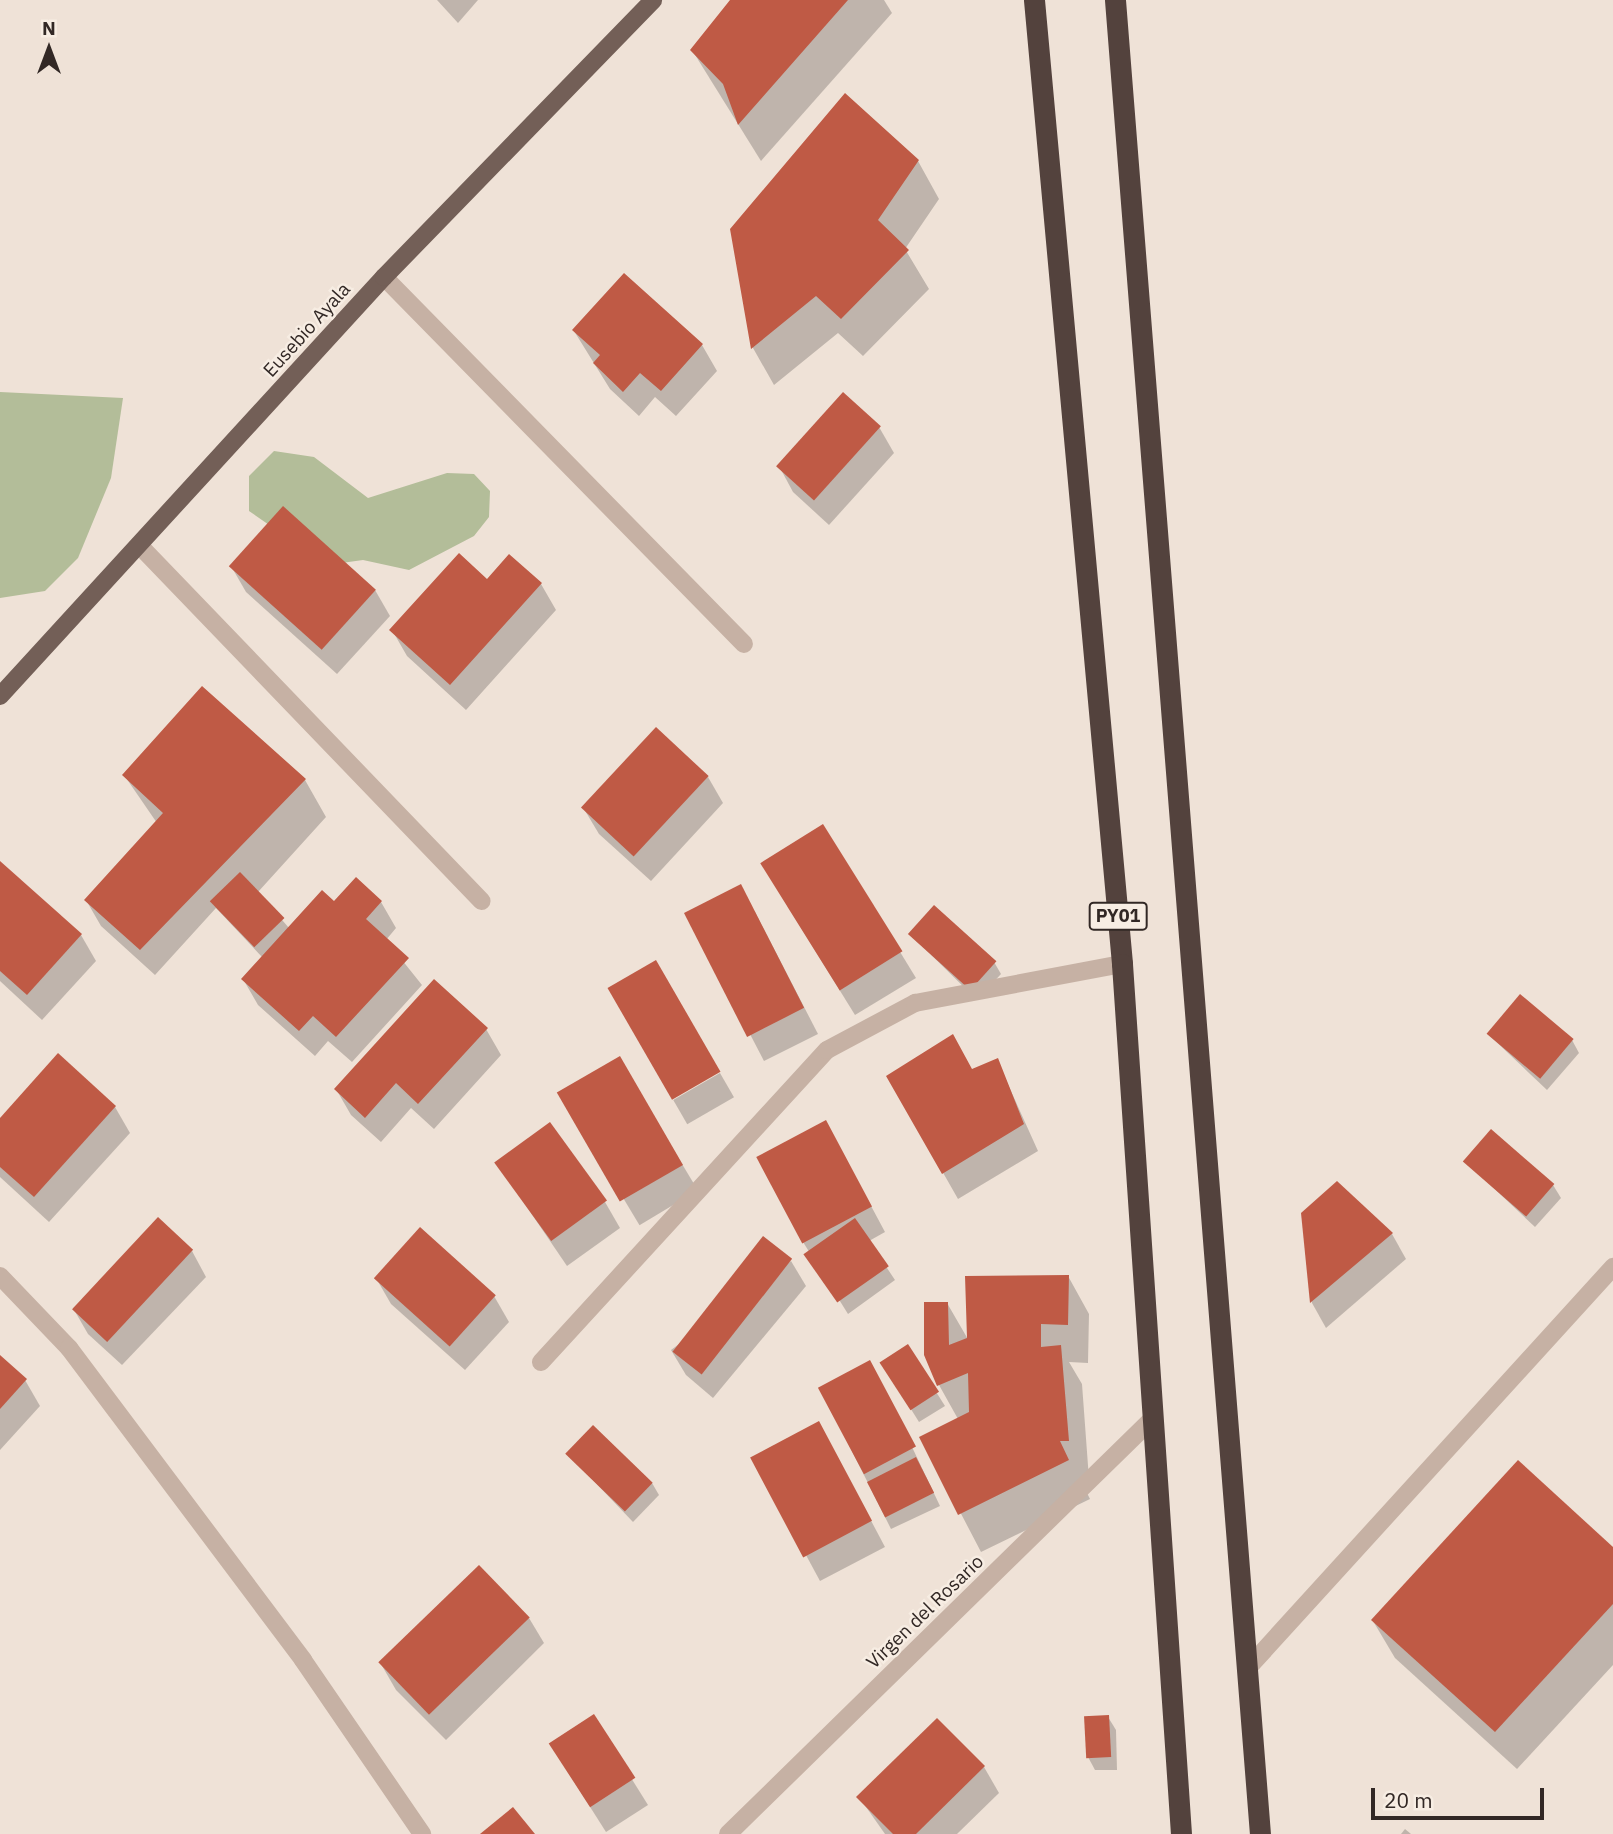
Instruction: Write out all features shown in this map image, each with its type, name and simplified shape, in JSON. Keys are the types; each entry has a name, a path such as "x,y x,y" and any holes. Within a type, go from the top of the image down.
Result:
{"highway":[{"name":"PY01","path":"1034,0 1122,964 1181,1834"},
{"path":"1115,0 1260,1834"}],"main road":[{"name":"Eusebio Ayala","path":"0,696 384,277 653,0"}],"street":[{"path":"384,277 744,644"},
{"path":"139,545 482,901"},
{"path":"541,1362 827,1050 915,1003 1122,964"},
{"path":"1247,1669 1613,1267"},
{"path":"0,1276 69,1348 303,1660 422,1834"},
{"name":"Virgen del Rosario","path":"727,1834 1151,1420"}],"green space":[{"path":"0,392 123,398 111,478 78,558 45,591 0,598"},
{"path":"274,451 314,457 368,498 447,473 474,474 490,491 489,517 474,536 409,570 363,560 327,565 249,511 249,476"}],"building":[{"path":"730,0 848,0 738,125 723,84 690,50"},
{"path":"845,93 919,160 878,220 909,250 841,319 816,296 751,349 730,229"},
{"path":"624,273 703,344 661,391 640,373 623,392 593,363 600,355 572,330"},
{"path":"843,392 881,426 814,500 776,466"},
{"path":"283,506 376,590 322,650 229,566"},
{"path":"459,553 487,579 509,554 542,583 450,685 389,630"},
{"path":"202,686 306,779 140,950 84,900 163,813 122,775"},
{"path":"656,727 709,776 634,857 581,807"},
{"path":"823,824 902,951 840,990 760,863"},
{"path":"0,861 82,934 27,995 0,971"},
{"path":"240,872 284,918 254,947 210,901"},
{"path":"356,877 382,901 366,919 409,958 336,1037 313,1016 299,1031 241,979 322,890 334,901"},
{"path":"741,884 804,1008 747,1037 684,913"},
{"path":"934,905 996,961 970,990 908,934"},
{"path":"656,960 720,1072 672,1100 608,988"},
{"path":"434,979 488,1028 418,1104 396,1083 365,1118 334,1089"},
{"path":"1520,994 1574,1039 1540,1079 1487,1034"},
{"path":"953,1034 972,1069 998,1058 1024,1124 942,1174 886,1076"},
{"path":"58,1053 116,1106 34,1197 0,1167 0,1118"},
{"path":"620,1056 683,1165 620,1202 557,1092"},
{"path":"826,1120 872,1207 802,1244 756,1157"},
{"path":"550,1122 607,1200 551,1241 494,1163"},
{"path":"1491,1129 1554,1184 1526,1217 1463,1161"},
{"path":"1337,1181 1393,1233 1310,1303 1301,1213"},
{"path":"158,1217 193,1250 107,1342 72,1309"},
{"path":"855,1218 889,1266 837,1302 803,1254"},
{"path":"420,1227 496,1295 450,1347 374,1278"},
{"path":"763,1236 792,1259 702,1375 672,1352"},
{"path":"1069,1275 1068,1325 1041,1324 1041,1347 1061,1345 1069,1441 1060,1441 1069,1460 958,1515 919,1437 969,1412 968,1373 937,1386 924,1355 924,1302 948,1302 949,1345 967,1338 965,1276"},
{"path":"908,1344 939,1392 911,1410 879,1363"},
{"path":"0,1355 27,1379 0,1409"},
{"path":"870,1360 916,1447 864,1474 818,1388"},
{"path":"819,1421 872,1521 803,1557 750,1458"},
{"path":"593,1425 653,1483 625,1511 565,1454"},
{"path":"916,1457 934,1493 885,1518 867,1482"},
{"path":"1518,1460 1613,1547 1613,1604 1495,1732 1371,1620"},
{"path":"479,1565 530,1618 429,1715 378,1662"},
{"path":"594,1714 635,1778 590,1807 549,1743"},
{"path":"1109,1715 1111,1757 1086,1758 1084,1716"},
{"path":"937,1718 985,1766 916,1834 893,1834 856,1797"},
{"path":"513,1807 535,1834 480,1834"}]}
